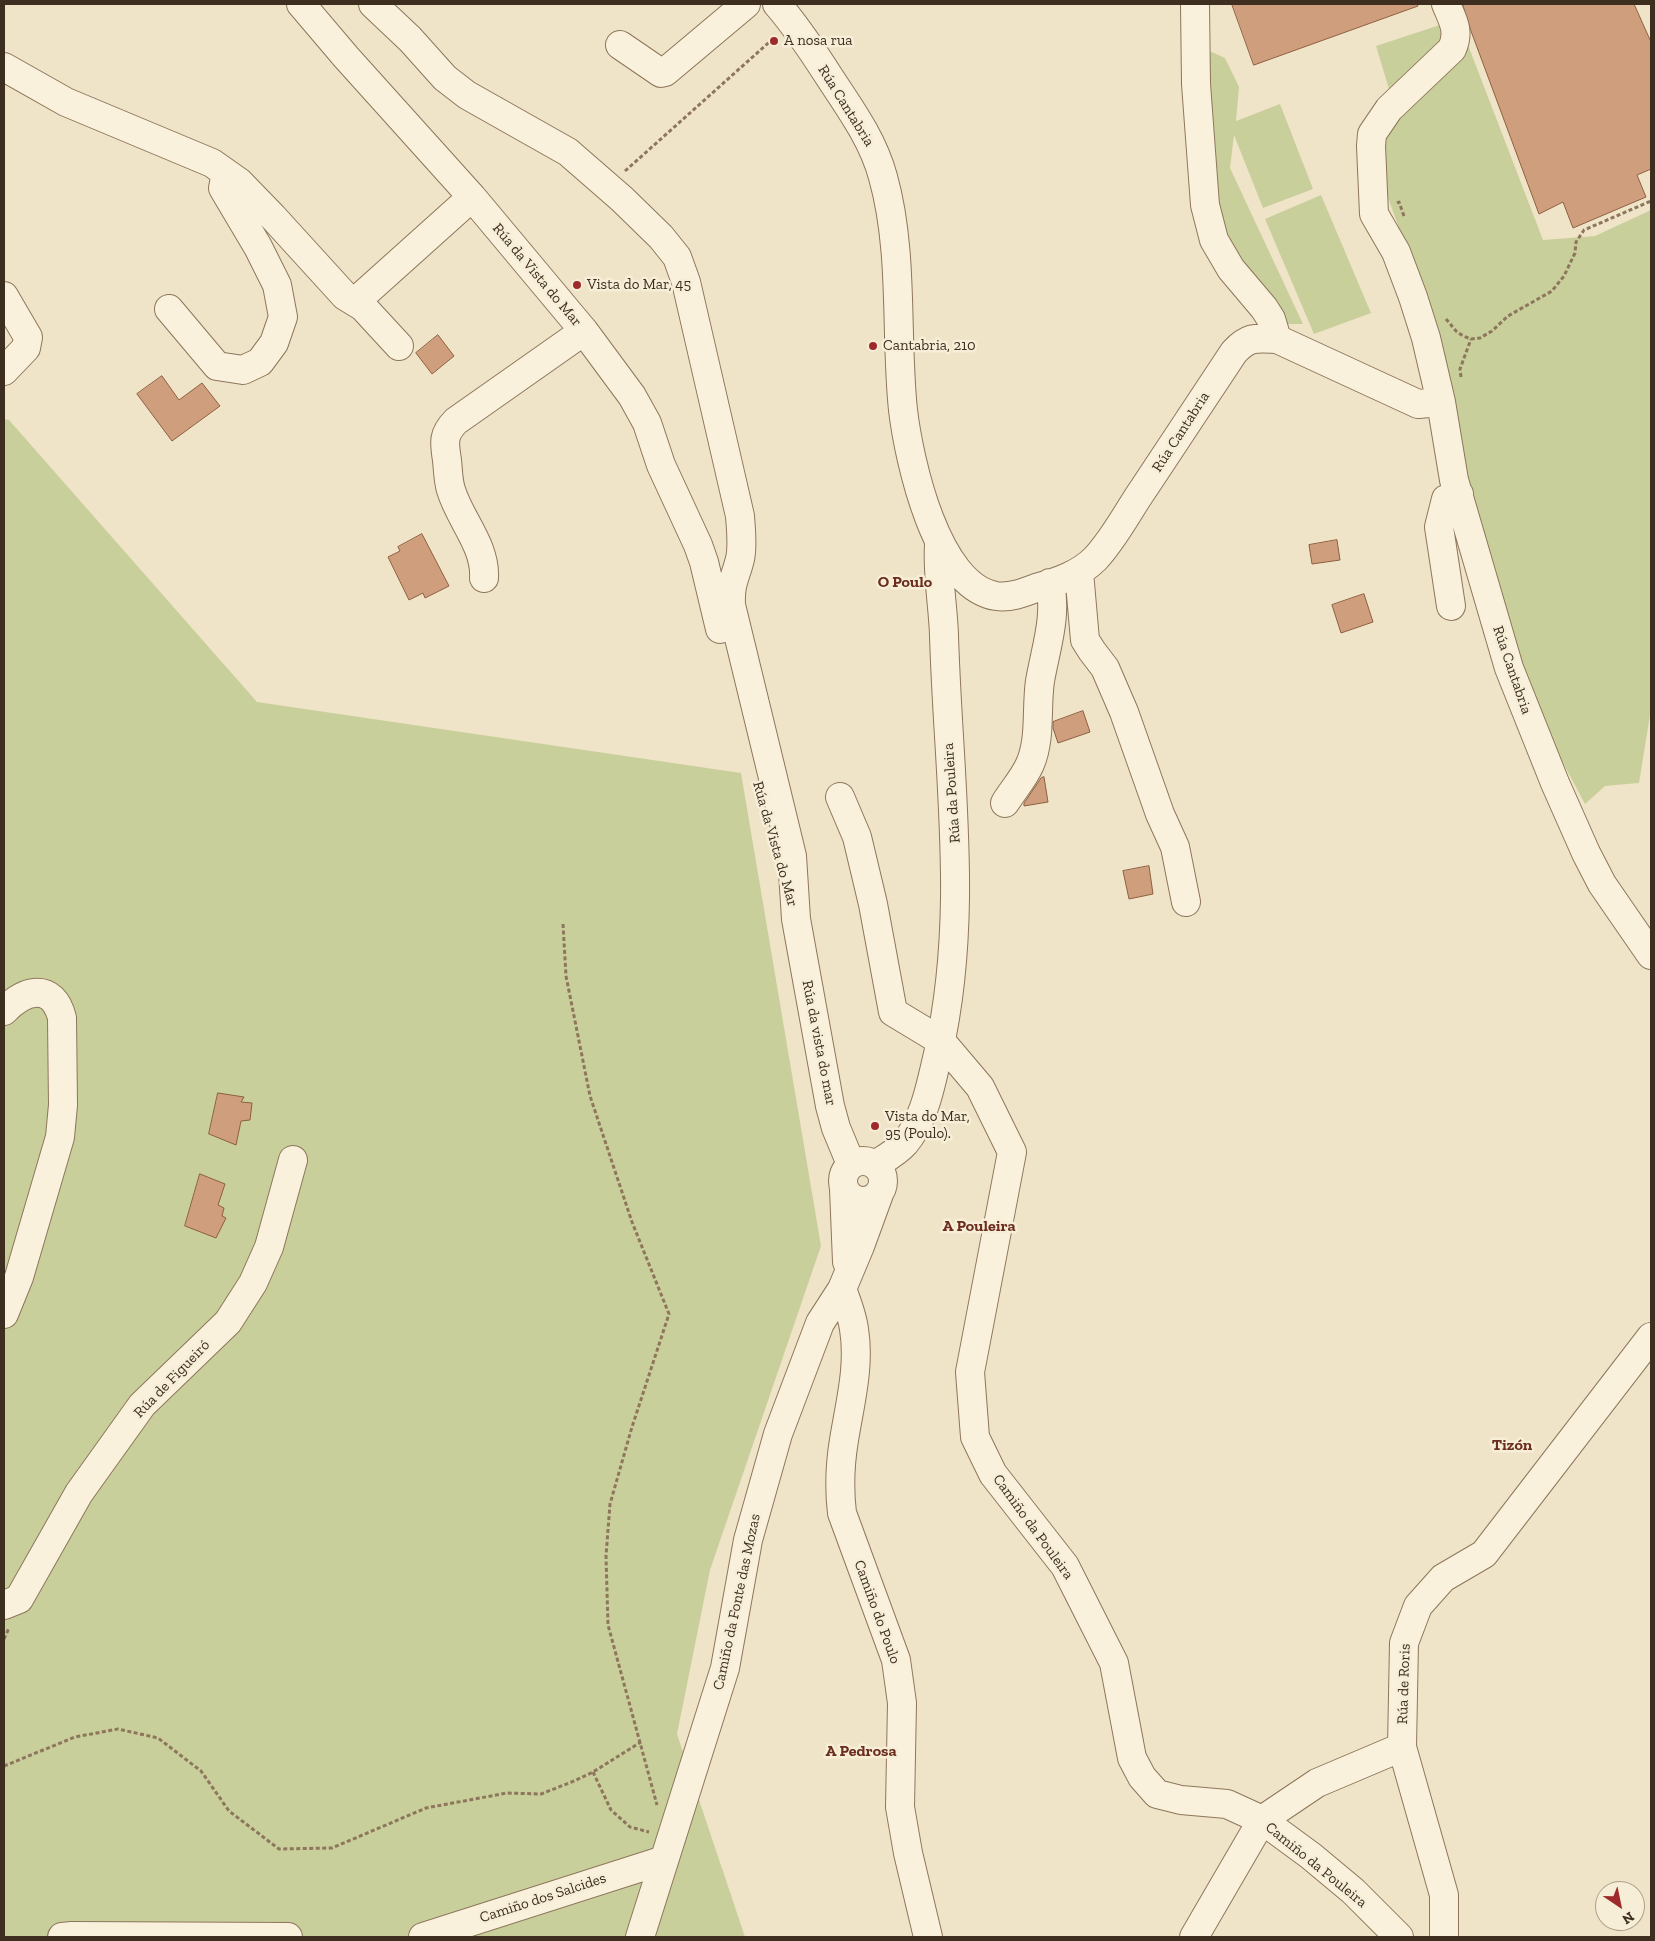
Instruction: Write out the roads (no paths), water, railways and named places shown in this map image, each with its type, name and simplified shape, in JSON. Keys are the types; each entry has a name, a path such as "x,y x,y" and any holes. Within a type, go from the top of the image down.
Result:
{"street":[{"name":"Rúa da Vista do Mar","path":"301,4 472,197 584,331 632,396 647,423 661,465 698,545 710,586 775,856 796,919"},
{"name":"Rúa da Vista do Mar","path":"373,4 410,39 445,78 467,95 568,152 608,186 661,237 677,257 686,282 740,516 742,543 740,559 730,588 732,605 792,856 796,919"},
{"path":"620,45 661,73 665,72 746,4"},
{"name":"Rúa Cantabria","path":"777,4 798,31 862,126 878,160 889,204 899,304 903,409 914,470 939,545 968,582 995,596 1013,596 1079,572 1095,559 1234,352 1244,341 1257,338 1277,339 1418,404 1441,402 1454,480 1509,668 1555,783 1586,853 1602,884 1651,955"},
{"path":"1195,4 1196,84 1205,205 1214,240 1232,269 1271,319 1277,339"},
{"path":"1441,402 1414,297 1396,252 1365,209 1372,134 1389,109 1452,49 1457,38 1455,26 1446,4"},
{"path":"4,67 66,102 212,163 239,182 344,296 363,307 378,321 399,346"},
{"path":"170,309 216,366 243,370 260,362 274,343 283,317 277,285 258,247 222,188 226,173"},
{"path":"354,302 472,197"},
{"path":"4,296 28,337 26,348 4,371"},
{"path":"484,578 485,565 481,553 450,489 445,450 447,430 456,421 584,331"},
{"path":"1451,606 1438,527 1446,499 1459,494"},
{"name":"Rúa da Pouleira","path":"857,1173 897,1151 913,1131 919,1119 941,1041 952,957 956,886 954,813 946,716 939,545"},
{"path":"710,586 740,559"},
{"path":"1079,572 1085,640 1105,668 1124,712 1140,761 1175,847 1186,902"},
{"path":"1005,803 1030,764 1034,747 1040,682 1053,620 1054,600 1050,583"},
{"path":"840,797 857,837 873,904 893,1012 941,1041"},
{"name":"Rúa da vista do mar","path":"796,919 830,1106 842,1144 857,1173"},
{"path":"4,1011 19,998 32,993 44,992 54,998 62,1018 63,1105 60,1137 19,1277 4,1314"},
{"name":"Camiño da Pouleira","path":"941,1041 980,1087 1012,1152 970,1372 975,1437 992,1474 1065,1566 1114,1663 1132,1758 1142,1777 1156,1794 1181,1800 1227,1804 1262,1820 1311,1856 1353,1892 1399,1937"},
{"name":"Rúa de Figueiró","path":"4,1605 19,1599 79,1493 142,1405 228,1322 253,1284 269,1247 293,1160"},
{"name":"Camiño da Fonte das Mozas","path":"640,1937 725,1668 748,1540 778,1434 820,1323 844,1281 860,1246 883,1182 880,1169 857,1173"},
{"path":"844,1281 857,1173"},
{"name":"Camiño do Poulo","path":"844,1281 851,1312 856,1349 854,1386 844,1440 839,1492 842,1513 896,1660 902,1703 900,1807 908,1853 928,1937"},
{"name":"Rúa de Roris","path":"1444,1937 1444,1895 1402,1747 1404,1643 1418,1606 1443,1578 1484,1554 1651,1338"},
{"path":"1194,1937 1262,1820 1317,1783 1402,1747"},
{"name":"Camiño dos Salcides","path":"423,1937 667,1849"},
{"path":"62,1937 288,1937"}],"place":[{"name":"A nosa rua","path":"774,41"},
{"name":"Vista do Mar, 45","path":"577,285"},
{"name":"Cantabria, 210","path":"873,346"},
{"name":"Vista do Mar, 95 (Poulo).","path":"875,1126"}],"district":[{"name":"O Poulo","path":"905,582"},
{"name":"A Pouleira","path":"979,1226"},
{"name":"Tizón","path":"1512,1445"},
{"name":"A Pedrosa","path":"861,1751"}]}
